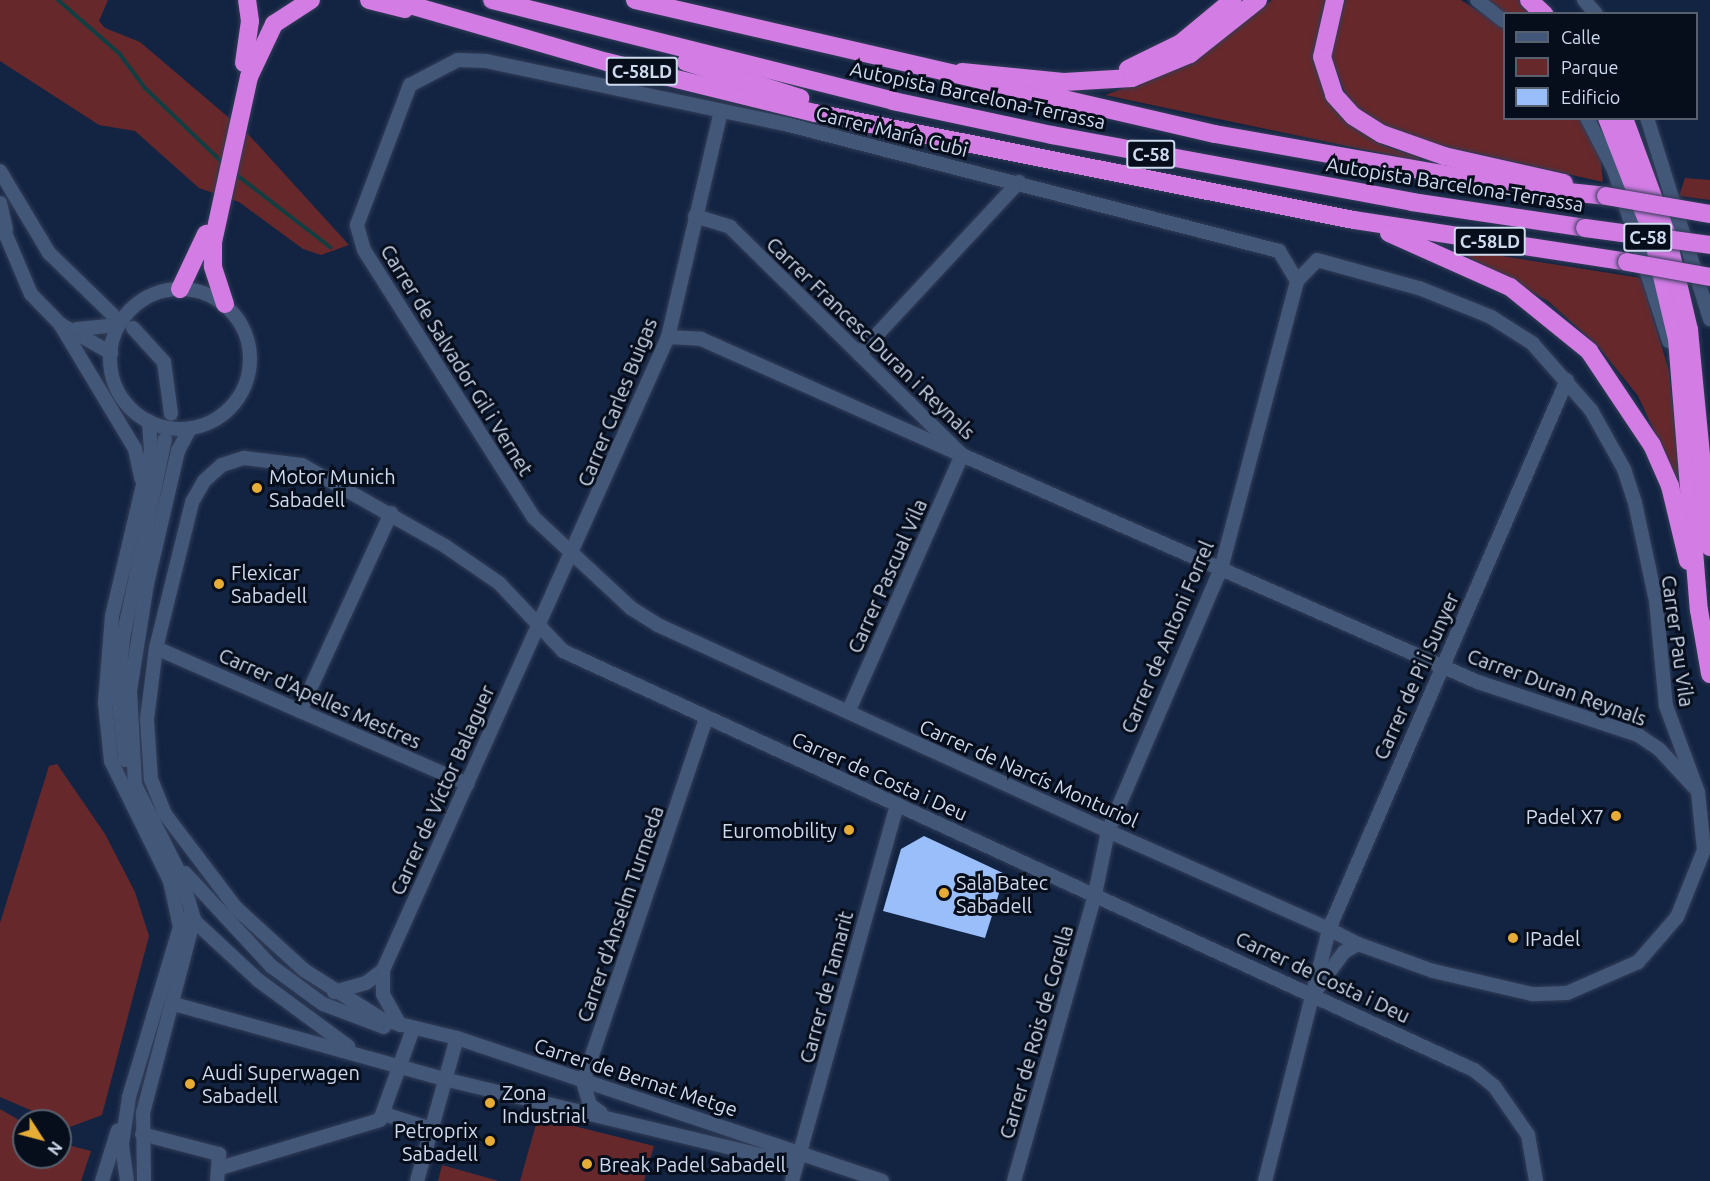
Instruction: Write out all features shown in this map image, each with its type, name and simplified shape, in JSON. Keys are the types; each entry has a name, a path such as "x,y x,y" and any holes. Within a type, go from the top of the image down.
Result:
{"highway":[{"path":"225,304 212,255 217,207 249,40 247,0"},
{"path":"232,132 261,44 284,15 311,0"},
{"path":"369,0 470,25"},
{"name":"C-58LD","path":"393,0 470,25 727,92 894,128 1354,220 1710,277"},
{"name":"Autopista Barcelona-Terrassa","path":"492,0 539,14 1052,135 1412,202 1710,245"},
{"name":"Autopista Barcelona-Terrassa","path":"635,0 1215,134 1710,214"},
{"path":"1085,82 1165,53 1233,0"},
{"path":"948,72 1085,82 1132,78 1167,66 1258,0"},
{"path":"1335,0 1322,57 1334,95 1353,116 1382,134 1444,156 1594,194"},
{"path":"1529,0 1542,12"},
{"path":"1544,0 1555,12"},
{"path":"539,14 894,128"},
{"path":"1608,120 1651,230 1682,381 1699,610"},
{"path":"1625,120 1660,211 1689,330 1710,547"},
{"path":"180,289 197,262 217,207"},
{"path":"1354,220 1495,278 1589,351 1630,404 1659,461 1699,610 1710,674"}],"street":[{"path":"1478,0 1503,20"},
{"path":"1584,0 1594,12"},
{"name":"Carrer María Cubi","path":"458,60 544,70 1019,182 1279,251 1297,281"},
{"name":"Carrer de Salvador Gil i Vernet","path":"458,60 410,85 398,106 357,225 358,239 534,518 572,557"},
{"name":"Carrer Carles Buigas","path":"536,626 572,557 668,337 721,111"},
{"path":"1588,120 1614,170 1682,381"},
{"path":"1648,120 1710,319"},
{"path":"0,171 49,253 116,319"},
{"path":"859,354 1019,182"},
{"path":"0,203 10,249"},
{"name":"Carrer Francesc Duran i Reynals","path":"695,216 730,227 962,455 1221,569"},
{"path":"0,221 31,294 60,324 135,449 141,486"},
{"name":"Carrer de Antoni Forrel","path":"1095,894 1108,831 1221,569 1297,281 1317,260 1419,288 1491,317 1532,343 1567,380"},
{"path":"60,324 88,330 116,319 147,297 180,289 225,304 248,341 248,374 227,411 190,428 149,422 119,393 111,353 116,319"},
{"path":"60,324 111,353"},
{"path":"133,328 164,362 171,414"},
{"path":"668,337 701,339 962,455"},
{"name":"Carrer de Pi i Sunyer","path":"1264,1181 1329,929 1567,380"},
{"name":"Carrer Pau Vila","path":"1490,987 1567,993 1638,962 1660,941 1695,881 1704,850 1698,792 1666,706 1656,601 1631,486 1608,438 1567,380"},
{"path":"102,1181 178,945 179,912 166,872 134,813 111,761 104,684 112,616 151,451 149,422"},
{"path":"135,785 129,720 135,643 178,451 190,428"},
{"path":"144,1181 143,1113 174,1004 194,919 171,853 135,785 120,732 119,669 165,439"},
{"name":"Carrer Pascual Vila","path":"848,712 962,455"},
{"name":"Carrer de Costa i Deu","path":"192,502 222,465 244,458 274,458 302,465 391,513 499,583 536,626 563,651 706,719 1095,894 1474,1070 1494,1086 1528,1135 1536,1181"},
{"name":"Carrer de Bernat Metge","path":"192,502 156,648 147,719 151,780 165,814 236,908 334,992 407,1027 457,1038 583,1082 786,1145 800,1157 882,1181"},
{"path":"300,711 391,513"},
{"name":"Carrer de Narcís Monturiol","path":"572,557 658,625 1358,944 1490,987"},
{"name":"Carrer Duran Reynals","path":"1221,569 1537,704 1638,735 1664,753 1698,792"},
{"name":"Carrer de Víctor Balaguer","path":"383,970 468,784 536,626"},
{"name":"Carrer d'Apelles Mestres","path":"156,648 468,784"},
{"name":"Carrer d'Anselm Turmeda","path":"583,1082 706,719"},
{"name":"Carrer de Tamarit","path":"792,1181 897,804"},
{"path":"134,813 155,837 194,919 258,980 361,1054"},
{"name":"Carrer de Bernat Metge","path":"171,853 207,903 271,966 323,1004 359,1020 389,1028 407,1027"},
{"name":"Carrer de Rois de Corella","path":"1014,1181 1095,894"},
{"path":"1313,994 1344,952 1358,944"},
{"path":"334,992 366,983 383,970"},
{"path":"142,1134 213,1151 222,1158 219,1175 380,1120 384,1114 399,1065 407,1027 383,994 383,970"},
{"name":"Carrer de Bernat Metge","path":"174,1004 361,1054 448,1080 603,1115 784,1161 800,1157"},
{"path":"417,1181 448,1080 457,1038"},
{"path":"583,1082 590,1106 603,1115"},
{"path":"127,1181 122,1143 129,1097"},
{"path":"384,1114 432,1129"}],"green space":[{"path":"0,0 108,0 99,21 105,28 140,42 248,134 349,245 321,255 303,249 239,202 199,188 135,131 99,125 0,61"},
{"path":"1272,0 1325,0 1314,56 1344,118 1387,147 1421,157 1418,161 1105,95 1190,64"},
{"path":"1345,0 1461,0 1503,29 1503,120 1582,120 1600,153 1603,182 1434,144 1369,119 1348,100 1332,61 1331,45"},
{"path":"1488,0 1519,0 1531,12 1504,12"},
{"path":"1685,178 1710,180 1710,200 1679,196"},
{"path":"1452,248 1641,278 1669,371 1682,491 1638,396 1599,347 1548,301"},
{"path":"57,764 105,834 135,892 149,936 102,1115 72,1126 72,1109 28,1109 0,1097 0,923 49,766"},
{"path":"0,1109 12,1116 12,1169 72,1169 72,1146 91,1151 81,1181 0,1181"},
{"name":"Break Padel Sabadell","path":"538,1117 654,1146 644,1181 520,1181"},
{"path":"442,1165 499,1181 438,1181"}],"building":[{"name":"Sala Batec Sabadell","path":"924,836 1005,874 985,938 883,911 901,849"}],"waterway":[{"path":"58,0 119,53 145,88 223,163"},
{"path":"233,172 330,247"}],"tunnel":[{"path":"165,439 171,414"}],"place":[{"name":"Motor Munich Sabadell","path":"257,488"},
{"name":"Flexicar Sabadell","path":"219,584"},
{"name":"Padel X7","path":"1616,816"},
{"name":"Euromobility","path":"849,830"},
{"name":"Sala Batec Sabadell","path":"944,893"},
{"name":"IPadel","path":"1513,938"},
{"name":"Audi Superwagen Sabadell","path":"190,1084"},
{"name":"Zona Industrial","path":"490,1103"},
{"name":"Petroprix Sabadell","path":"490,1141"},
{"name":"Break Padel Sabadell","path":"587,1164"}]}
